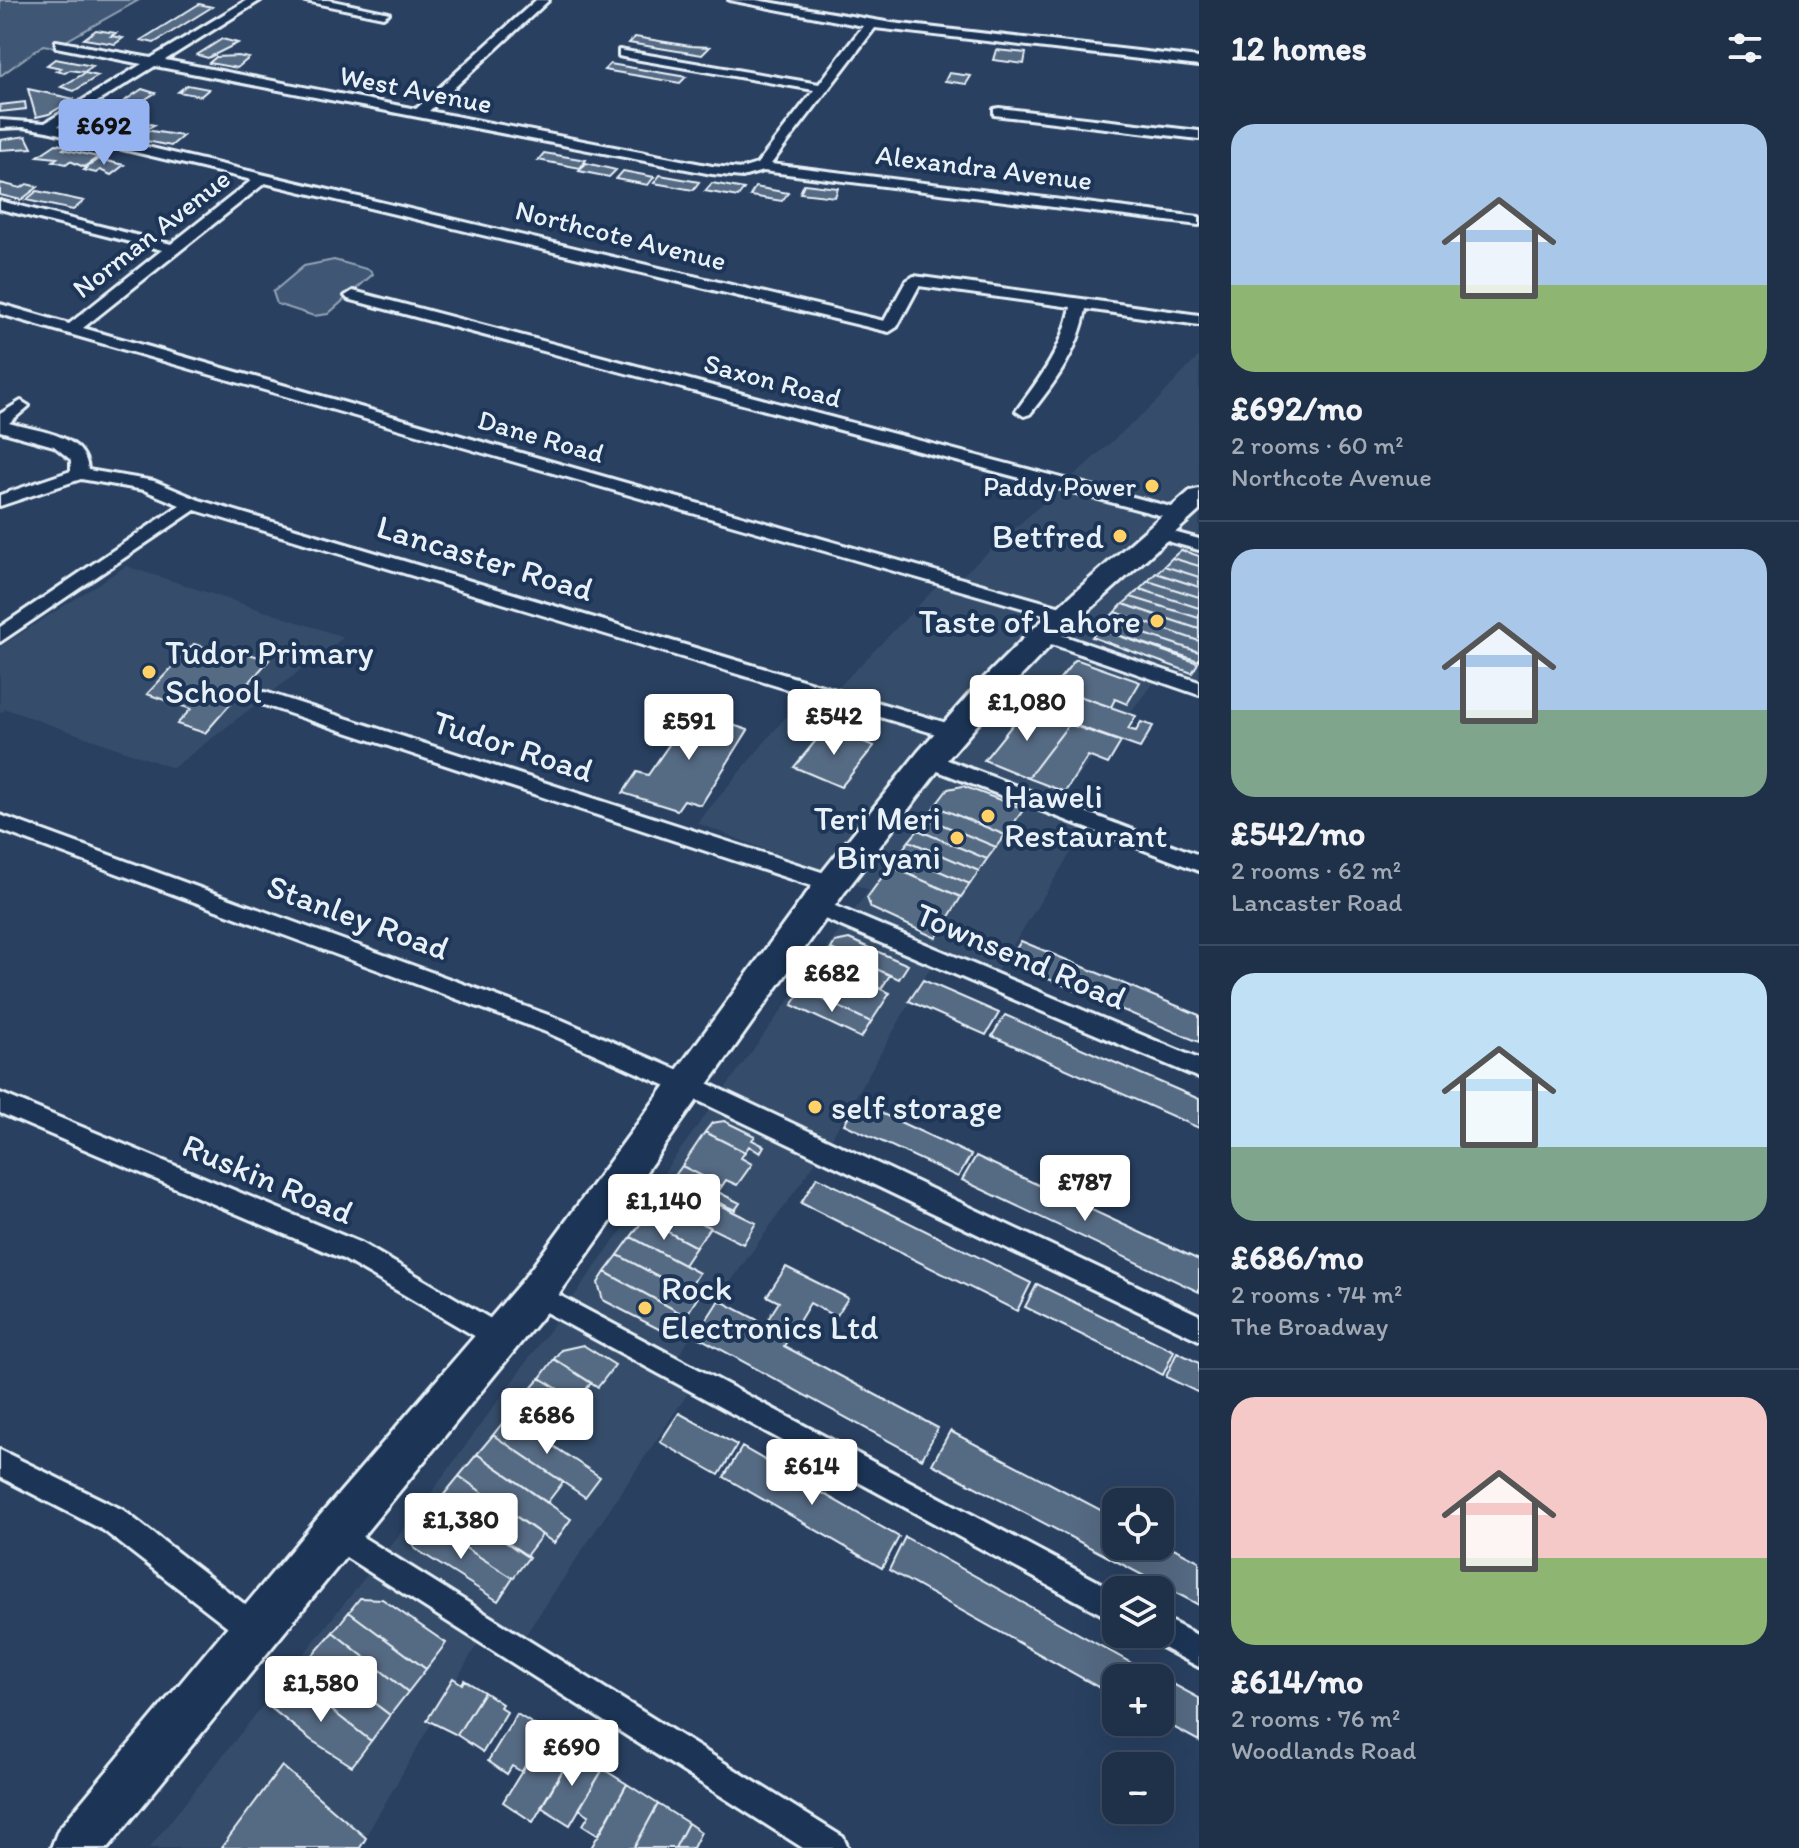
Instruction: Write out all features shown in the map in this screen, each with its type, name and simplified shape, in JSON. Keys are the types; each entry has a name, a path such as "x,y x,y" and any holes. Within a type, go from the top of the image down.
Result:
{"main road":[{"path":"82,1846 334,1533 536,1294 824,895 929,760 1044,635 1179,515"}],"street":[{"path":"47,127 255,0"},
{"path":"307,0 383,13"},
{"path":"418,114 543,0"},
{"path":"735,0 871,24 1199,62"},
{"path":"802,11 812,0"},
{"path":"762,167 871,24"},
{"name":"West Avenue","path":"60,44 725,172 748,172 762,167"},
{"path":"623,53 822,88"},
{"path":"999,112 1199,135"},
{"name":"Northcote Avenue","path":"4,124 47,127 889,327 914,281 1199,320"},
{"name":"Alexandra Avenue","path":"762,167 1199,221"},
{"name":"Norman Avenue","path":"72,329 263,178"},
{"path":"0,205 174,249"},
{"name":"Saxon Road","path":"353,296 1179,515 1199,545"},
{"path":"1024,411 1065,357 1075,330 1079,304"},
{"name":"Dane Road","path":"0,309 1068,615"},
{"path":"0,424 21,406"},
{"path":"0,424 60,442 79,458 80,474"},
{"name":"Lancaster Road","path":"0,501 80,474 148,485 193,504 953,732"},
{"path":"0,636 193,504"},
{"path":"1044,635 1199,689"},
{"name":"Tudor Road","path":"265,698 824,895"},
{"path":"929,760 1199,863"},
{"name":"Stanley Road","path":"0,822 554,1026 688,1085 1199,1328"},
{"name":"Townsend Road","path":"824,895 1199,1069"},
{"name":"Ruskin Road","path":"0,1103 361,1255 499,1337"},
{"path":"536,1294 1102,1599"},
{"path":"0,1463 113,1520 255,1630"},
{"path":"334,1533 832,1848"},
{"path":"1174,1639 1199,1652"}],"shaded area":[{"path":"0,0 139,0 55,47 43,45 0,76"},
{"path":"334,260 370,270 373,274 328,314 314,316 277,304 273,292 304,266"},
{"path":"1199,356 1199,679 1195,686 1161,674 1056,804 1090,822 992,979 937,956 827,1146 675,1360 700,1375 514,1652 482,1636 359,1848 149,1848 418,1511 869,890 697,823 805,694 831,695 945,578 957,580 1156,402"},
{"name":"Tudor Primary School","path":"126,566 344,637 173,768 6,709 0,713 0,647"}],"building":[{"path":"199,4 212,7 154,43 141,40"},
{"path":"96,30 116,33 111,36 123,38 115,44 84,39"},
{"path":"635,37 710,47 702,55 629,43"},
{"path":"222,39 238,43 208,58 197,55"},
{"path":"996,50 1026,53 1024,64 993,60"},
{"path":"216,57 249,58 237,68 209,63"},
{"path":"55,59 93,66 84,72 70,70 65,73 56,71 61,68 47,65"},
{"path":"610,64 686,77 680,83 604,70"},
{"path":"85,73 98,76 74,91 61,87"},
{"path":"949,73 971,76 966,84 945,81"},
{"path":"187,85 209,89 201,96 178,92"},
{"path":"28,89 74,99 49,114 36,117"},
{"path":"142,89 155,93 127,111 114,108"},
{"path":"25,102 26,109 0,112 0,105"},
{"path":"120,116 116,125 122,124 122,128 96,131 95,118"},
{"path":"141,122 154,125 145,130 183,136 171,146 122,136"},
{"path":"26,136 32,148 0,150 0,140"},
{"path":"56,144 67,146 63,149 98,157 84,167 70,161 66,164 53,161 57,158 38,156"},
{"path":"544,153 586,160 580,168 538,160"},
{"path":"98,159 124,165 111,175 100,170 96,173 84,170"},
{"path":"586,163 616,170 609,177 579,171"},
{"path":"623,171 654,177 648,185 616,179"},
{"path":"660,175 699,182 693,190 654,183"},
{"path":"0,183 21,188 27,184 38,187 21,200 0,195"},
{"path":"712,183 744,189 738,197 705,191"},
{"path":"804,184 838,188 835,197 800,193"},
{"path":"755,187 788,193 782,201 750,196"},
{"path":"37,191 84,201 73,210 26,200"},
{"path":"1181,550 1199,556 1199,566 1172,558"},
{"path":"1172,558 1199,566 1199,577 1164,566"},
{"path":"1164,566 1199,577 1199,587 1156,573"},
{"path":"1156,573 1199,587 1199,597 1148,581"},
{"path":"1148,581 1199,597 1199,608 1140,589"},
{"path":"1140,589 1199,608 1199,618 1131,597"},
{"path":"1131,597 1199,618 1199,629 1123,604"},
{"name":"Taste of Lahore","path":"1123,604 1199,629 1199,641 1115,612"},
{"path":"1115,612 1199,641 1199,652 1106,621"},
{"path":"1106,621 1199,652 1199,661 1099,629"},
{"path":"1099,629 1198,663 1192,673 1092,637"},
{"path":"194,644 237,657 242,652 269,660 205,733 177,724 191,709 147,694"},
{"path":"1075,660 1140,682 1127,704 1115,699 1111,707 1053,687"},
{"path":"1045,684 1136,716 1128,729 1136,731 1141,722 1153,726 1140,748 1026,708"},
{"path":"1026,708 1069,724 1028,778 984,760"},
{"path":"696,713 748,730 701,805 684,800 677,810 623,793 637,772 648,775 675,736 663,732 673,717 690,722"},
{"path":"1069,724 1121,742 1108,764 1088,756 1065,792 1028,778"},
{"path":"827,727 874,746 841,787 794,767"},
{"name":"Haweli Restaurant","path":"963,786 1024,809 1005,835 935,806 948,789"},
{"path":"935,806 1005,835 996,847 926,818"},
{"name":"Teri Meri Biryani","path":"926,818 996,847 987,859 918,830"},
{"path":"918,830 987,859 979,871 909,841"},
{"path":"909,841 979,871 970,884 899,854"},
{"path":"899,854 970,884 961,897 890,866"},
{"path":"890,866 961,897 936,938 871,908 867,898"},
{"path":"849,939 908,965 899,979 831,949 835,942"},
{"path":"1021,941 1199,1015 1199,1042 1008,962"},
{"path":"831,949 890,975 881,989 821,964"},
{"path":"821,964 890,993 871,1022 803,990"},
{"path":"923,980 999,1013 986,1035 909,1001"},
{"path":"803,990 871,1022 861,1038 792,1005"},
{"path":"1005,1015 1199,1099 1199,1128 992,1036"},
{"path":"857,1102 971,1155 958,1177 844,1124"},
{"path":"724,1121 755,1136 752,1140 764,1146 760,1153 749,1146 745,1152 705,1132 712,1123"},
{"path":"705,1132 745,1152 741,1158 752,1164 737,1185 726,1180 722,1186 682,1166"},
{"path":"976,1156 1199,1260 1199,1292 962,1180"},
{"path":"682,1166 722,1186 718,1192 740,1203 735,1210 671,1181"},
{"path":"817,1177 1031,1283 1017,1311 801,1203"},
{"path":"671,1181 756,1223 743,1244 656,1201"},
{"path":"656,1201 710,1227 696,1247 644,1219"},
{"path":"644,1219 696,1247 684,1265 631,1237"},
{"path":"631,1237 699,1273 687,1292 618,1255"},
{"path":"618,1255 698,1297 686,1316 605,1272"},
{"path":"786,1267 848,1298 836,1317 810,1303 784,1346 938,1428 922,1459 696,1336 719,1300 765,1324 779,1302 767,1296"},
{"name":"Rock Electronics Ltd","path":"605,1272 686,1316 672,1336 603,1300 598,1283"},
{"path":"1037,1284 1174,1351 1163,1375 1025,1307"},
{"path":"583,1345 615,1365 598,1387 554,1359 561,1350"},
{"path":"1177,1352 1199,1363 1199,1393 1166,1377"},
{"path":"554,1359 591,1383 577,1401 540,1378"},
{"path":"540,1378 577,1401 560,1424 522,1399"},
{"path":"522,1399 560,1424 546,1441 508,1416"},
{"path":"679,1413 737,1445 719,1475 660,1442"},
{"path":"508,1416 600,1477 585,1497 493,1435"},
{"path":"950,1431 1102,1511 1102,1554 932,1464"},
{"path":"493,1435 563,1482 547,1503 477,1454"},
{"path":"742,1447 899,1537 882,1568 724,1477"},
{"path":"477,1454 571,1519 554,1543 459,1476"},
{"path":"459,1476 542,1535 526,1556 441,1498"},
{"path":"441,1498 529,1557 513,1578 423,1521"},
{"path":"423,1521 513,1578 498,1601 414,1548 412,1534"},
{"path":"905,1537 1133,1664 1102,1664 1102,1689 889,1570"},
{"path":"1174,1548 1199,1561 1199,1605 1174,1592 1174,1576 1144,1576 1114,1560 1174,1560"},
{"path":"360,1598 382,1599 446,1643 426,1669 349,1612"},
{"path":"349,1612 426,1669 408,1692 333,1632"},
{"path":"333,1632 408,1692 390,1715 312,1656"},
{"path":"312,1656 390,1715 371,1741 293,1680"},
{"path":"453,1678 462,1684 464,1680 484,1692 457,1735 427,1720"},
{"path":"293,1680 371,1741 352,1766 311,1740 271,1708"},
{"path":"1174,1685 1199,1698 1199,1741 1174,1728"},
{"path":"484,1692 502,1704 500,1707 507,1712 483,1752 457,1735"},
{"path":"517,1714 546,1732 522,1772 512,1766 507,1774 488,1761"},
{"path":"546,1732 574,1751 533,1822 503,1802"},
{"path":"574,1751 603,1769 570,1825 541,1807"},
{"path":"282,1766 366,1838 360,1848 221,1848"},
{"path":"603,1769 627,1784 599,1835 583,1825 589,1815 579,1809"},
{"path":"627,1784 658,1804 634,1848 591,1848"},
{"path":"658,1804 688,1823 675,1848 634,1848"},
{"path":"688,1823 701,1832 693,1848 675,1848"}],"place":[{"name":"Paddy Power","path":"1152,486"},
{"name":"Betfred","path":"1120,536"},
{"name":"Taste of Lahore","path":"1157,621"},
{"name":"Tudor Primary School","path":"149,672"},
{"name":"Haweli Restaurant","path":"988,816"},
{"name":"Teri Meri Biryani","path":"957,838"},
{"name":"self storage","path":"815,1107"},
{"name":"Rock Electronics Ltd","path":"645,1308"}]}
